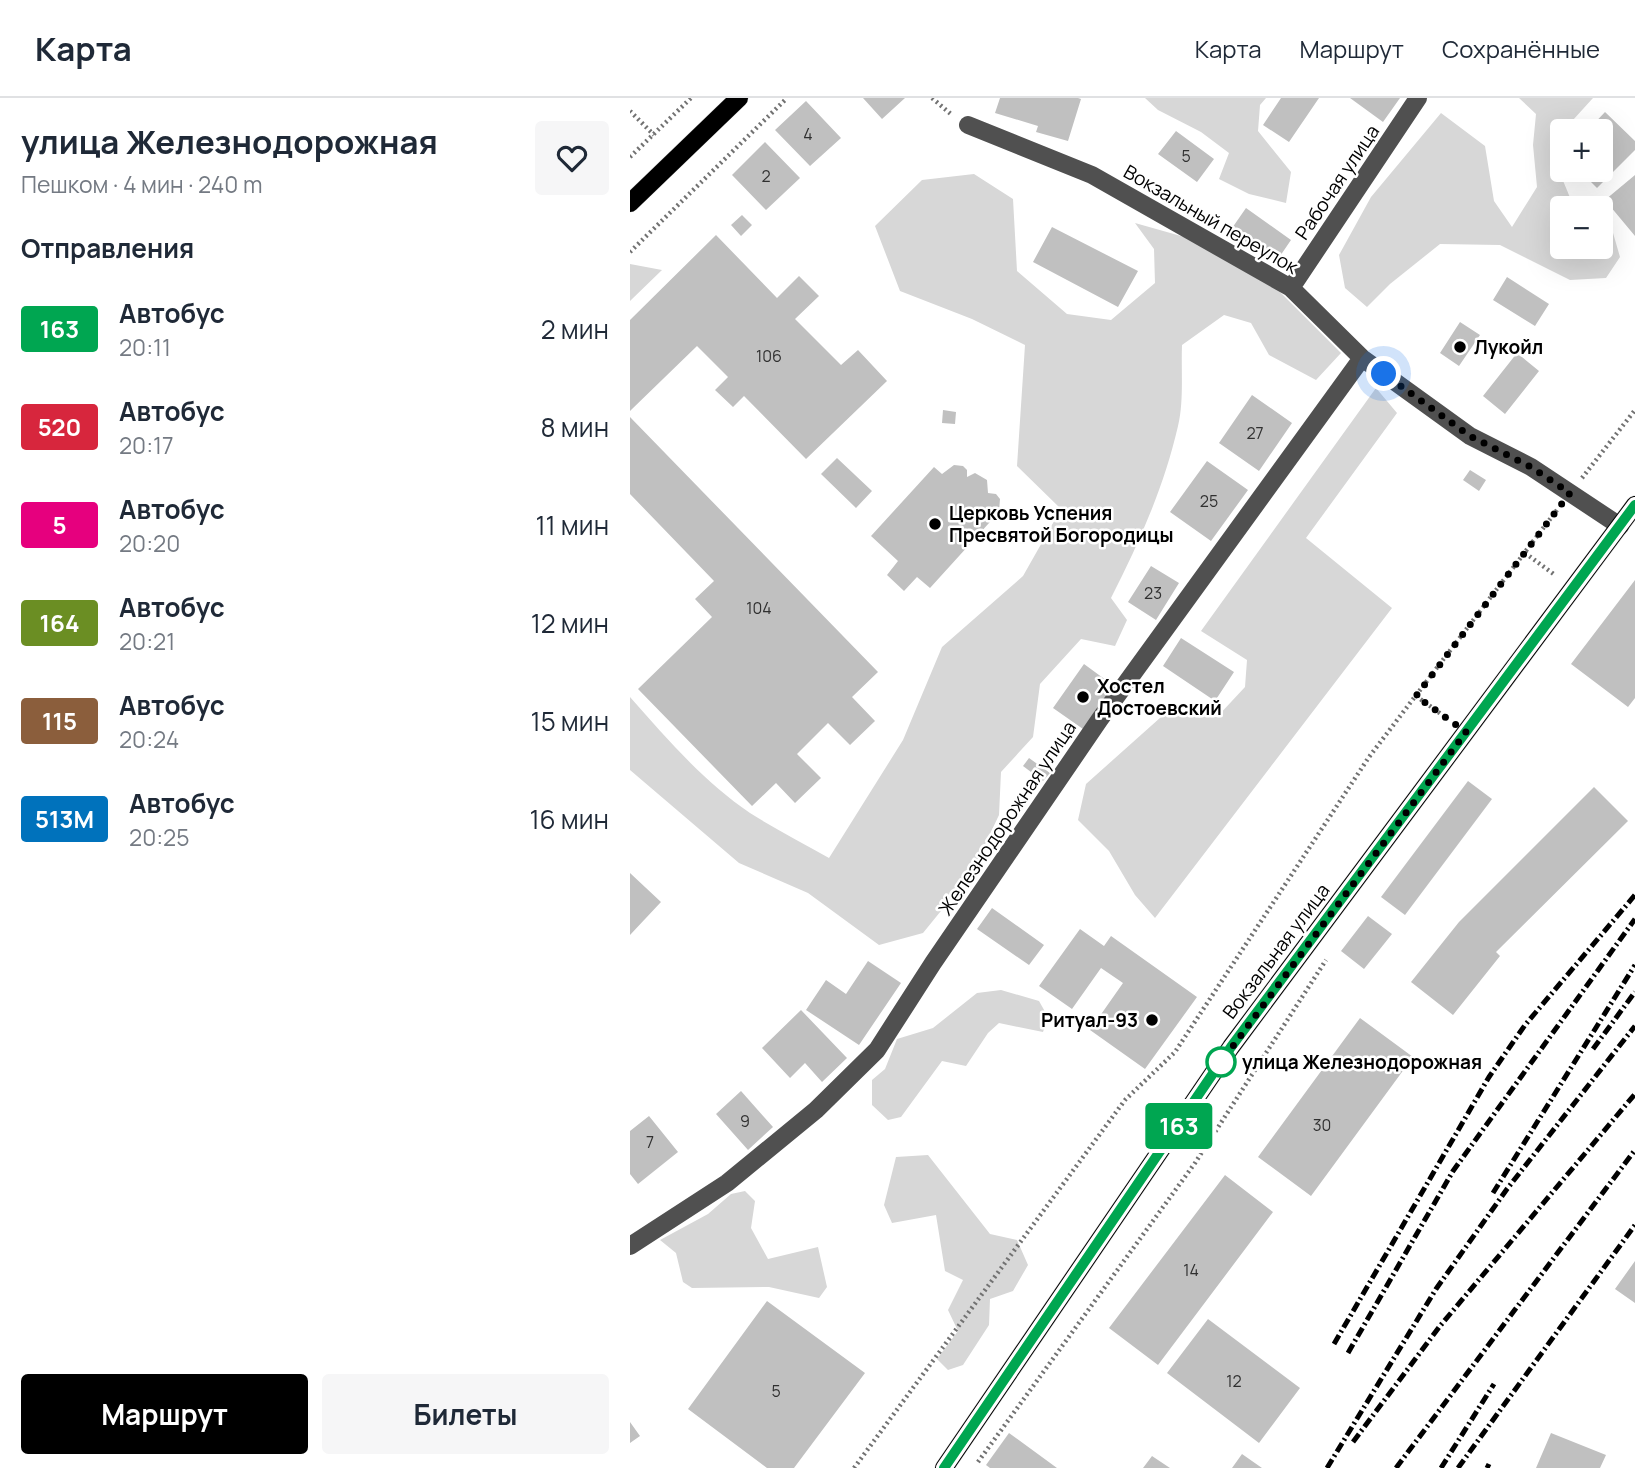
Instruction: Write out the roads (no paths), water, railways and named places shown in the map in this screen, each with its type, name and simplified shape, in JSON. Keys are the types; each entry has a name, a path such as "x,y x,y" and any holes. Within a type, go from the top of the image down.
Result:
{"main road":[{"path":"630,203 739,98"},
{"name":"Вокзальная улица","path":"944,1468 1231,1047 1635,505"}],"street":[{"name":"Рабочая улица","path":"1291,288 1418,98"},
{"name":"Вокзальный переулок","path":"968,125 1092,175 1291,288 1362,358 1470,436 1531,467 1620,526"},
{"name":"Железнодорожная улица","path":"630,1246 727,1183 816,1111 877,1050 940,952 1100,719 1362,358"}],"railway":[{"path":"1334,1344 1489,1077 1525,1025 1635,895"},
{"path":"1348,1353 1453,1171 1635,919"},
{"path":"1493,1193 1635,965"},
{"path":"1593,1049 1635,992"},
{"path":"1327,1468 1436,1289 1507,1189 1635,1026"},
{"path":"1353,1442 1440,1326 1635,1094"},
{"path":"1396,1468 1635,1150"},
{"path":"1458,1468 1635,1225"},
{"path":"1441,1468 1494,1384"},
{"path":"1487,1468 1489,1464"}],"place":[{"name":"Лукойл","path":"1460,347"},
{"name":"Церковь Успения Пресвятой Богородицы","path":"935,524"},
{"name":"Хостел Достоевский","path":"1083,697"},
{"name":"Ритуал-93","path":"1152,1020"},
{"name":"улица Железнодорожная","path":"1221,1062"}]}
